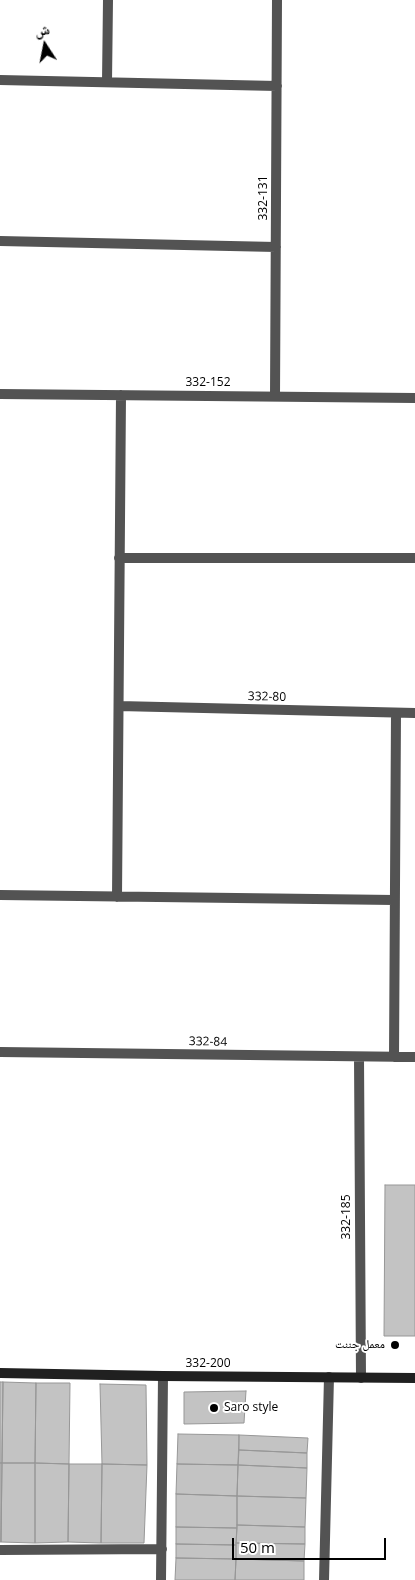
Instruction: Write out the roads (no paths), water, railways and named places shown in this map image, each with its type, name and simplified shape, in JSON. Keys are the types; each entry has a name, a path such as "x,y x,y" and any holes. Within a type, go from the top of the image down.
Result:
{"street":[{"path":"107,82 108,0"},
{"name":"332-131","path":"275,396 277,0"},
{"path":"0,80 277,86"},
{"path":"0,241 276,247"},
{"name":"332-152","path":"0,394 415,398"},
{"path":"116,897 121,395"},
{"path":"119,558 415,558"},
{"name":"332-80","path":"119,706 415,713"},
{"path":"394,1057 396,713"},
{"path":"0,895 394,900"},
{"name":"332-84","path":"0,1052 415,1057"},
{"name":"332-185","path":"359,1057 361,1378"},
{"name":"332-200","path":"0,1373 415,1378"},
{"path":"161,1580 162,1376"},
{"path":"324,1580 329,1378"},
{"path":"0,1550 162,1549"}],"place":[{"name":"معمل جننت","path":"395,1345"},
{"name":"Saro style","path":"214,1408"}]}
